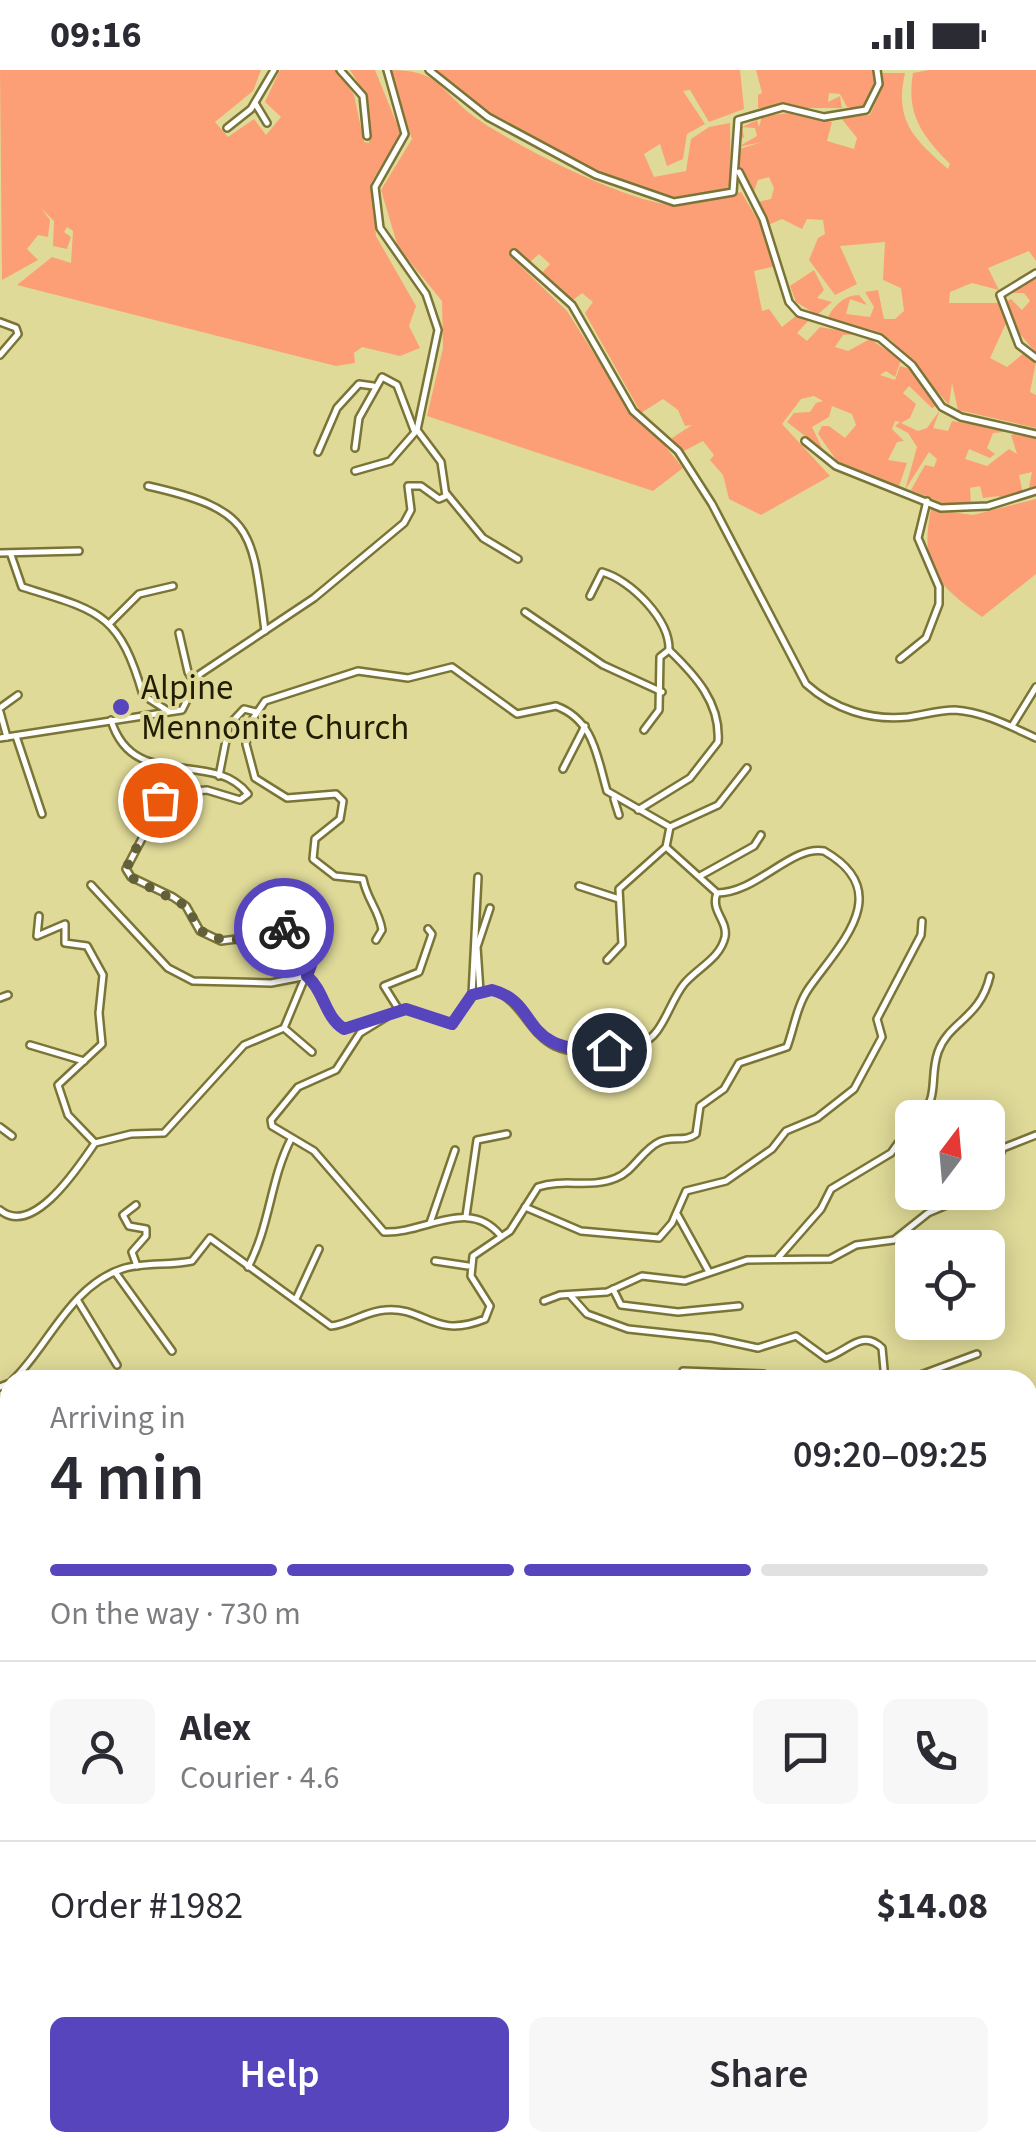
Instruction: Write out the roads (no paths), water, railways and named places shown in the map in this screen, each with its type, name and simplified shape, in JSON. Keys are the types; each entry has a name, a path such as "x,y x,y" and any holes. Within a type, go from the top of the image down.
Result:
{"street":[{"path":"227,128 255,103 274,70"},
{"path":"340,70 363,96 367,136"},
{"path":"355,472 390,460 416,431 438,330 426,294 380,228 375,187 405,134 387,70"},
{"path":"429,70 488,117 536,146 596,175 674,202 733,192 738,120 784,108 824,117 866,110 878,84 877,70"},
{"path":"255,103 268,123"},
{"path":"737,170 763,220 789,302 800,313 880,338 912,365 942,407 961,418 1036,434"},
{"path":"514,253 572,305 633,412 678,451 712,504 806,684 829,705 844,709 905,718 955,710 1012,726 1036,738"},
{"path":"1036,273 1000,295 1018,345 1036,358"},
{"path":"0,322 16,328 18,334 0,356"},
{"path":"355,448 359,418 373,386 386,377 397,385 416,431 441,462 446,494 482,538 518,560"},
{"path":"318,452 347,396 359,384 373,386"},
{"path":"805,442 836,466 941,508 988,506 1036,491"},
{"path":"148,486 200,498 246,532 256,558 265,630"},
{"path":"18,694 0,710 3,737 170,713 186,707 200,674 314,598 404,523 410,510 408,486 422,486 439,499 446,494"},
{"path":"900,659 926,638 939,604 938,586 918,538 926,502"},
{"path":"0,553 79,550"},
{"path":"10,555 22,587 88,608 110,624 132,657 143,695 170,713"},
{"path":"590,596 602,572 633,589 668,626 670,650 694,673 711,701 718,742 690,778 638,810"},
{"path":"110,624 139,594 173,586"},
{"path":"525,612 603,664 662,692"},
{"path":"180,633 188,672 195,684"},
{"path":"644,730 660,710 660,657 670,650"},
{"path":"376,940 382,930 380,919 365,897 364,879 335,876 313,858 315,840 340,819 343,801 336,794 287,798 255,778 246,744 256,712 282,692 358,671 408,678 452,667 517,714 556,706 585,726 607,792 670,828"},
{"path":"1012,726 1036,687"},
{"path":"218,776 235,715 244,709 256,712"},
{"path":"0,1210 16,1216 38,1210 95,1144 131,1134 164,1133 244,1045 284,1028 318,946 315,934 291,924 268,936 221,941 200,930 186,906 128,874 129,857 166,794 207,790 246,799 246,790 218,776 134,755 118,740 111,720"},
{"path":"564,769 585,726"},
{"path":"16,735 42,814"},
{"path":"670,828 718,805 747,768"},
{"path":"614,798 619,815"},
{"path":"607,960 622,944 622,886 666,847 670,828"},
{"path":"700,876 754,846 761,835"},
{"path":"666,847 717,893"},
{"path":"468,1266 473,1256 510,1231 538,1187 602,1183 626,1173 656,1143 688,1140 696,1134 700,1106 724,1089 738,1063 787,1047 802,999 844,945 861,900 853,877 831,855 818,849 804,853 745,889 717,893"},
{"path":"307,976 324,996 329,1016 344,1029 410,1009 452,1024 472,995 478,876"},
{"path":"92,885 168,968 193,981 272,983 307,976"},
{"path":"580,886 619,899"},
{"path":"472,995 500,993 539,1036 570,1051 642,1044 659,1029 684,984 722,943 725,931 714,908 717,893"},
{"path":"480,992 477,947 490,908"},
{"path":"39,916 38,937 66,924 66,943 86,946 103,975 99,1013 103,1040 58,1085 68,1115 95,1144"},
{"path":"524,1207 581,1232 655,1241 677,1214 686,1192 726,1181 772,1150 786,1132 817,1118 854,1090 882,1037 877,1019 921,935 922,922"},
{"path":"399,1010 384,986 419,972 432,934 428,929"},
{"path":"934,1100 939,1048 980,1005 990,976"},
{"path":"0,998 8,995"},
{"path":"390,1014 360,1032 336,1070 298,1087 272,1120 272,1126 314,1152 384,1232 466,1216 485,1221 501,1236"},
{"path":"284,1028 312,1052"},
{"path":"30,1045 84,1061"},
{"path":"0,1127 12,1136"},
{"path":"466,1216 475,1143 507,1134"},
{"path":"1005,1147 1035,1136"},
{"path":"248,1267 264,1231 279,1162 292,1138"},
{"path":"778,1258 821,1209 830,1189 895,1148"},
{"path":"430,1223 455,1150"},
{"path":"136,1206 122,1215 130,1226 146,1229 146,1236 132,1252 137,1266"},
{"path":"544,1302 570,1294 613,1289 642,1276 685,1282 747,1260 824,1260 856,1245 894,1240 933,1210"},
{"path":"677,1214 710,1273"},
{"path":"20,1370 55,1323 115,1272 192,1261 204,1240 210,1238 331,1326 376,1311 404,1311 442,1328 485,1320 488,1299 468,1266"},
{"path":"296,1299 319,1249"},
{"path":"435,1261 468,1266"},
{"path":"115,1272 172,1351"},
{"path":"613,1289 622,1305 678,1312 739,1306"},
{"path":"570,1294 586,1314 628,1329 712,1338 758,1348 796,1336 826,1358 862,1339 873,1340 882,1348 884,1370"},
{"path":"78,1301 117,1365"},
{"path":"934,1370 977,1354"}],"place":[{"name":"Alpine Mennonite Church","path":"121,707"}]}
